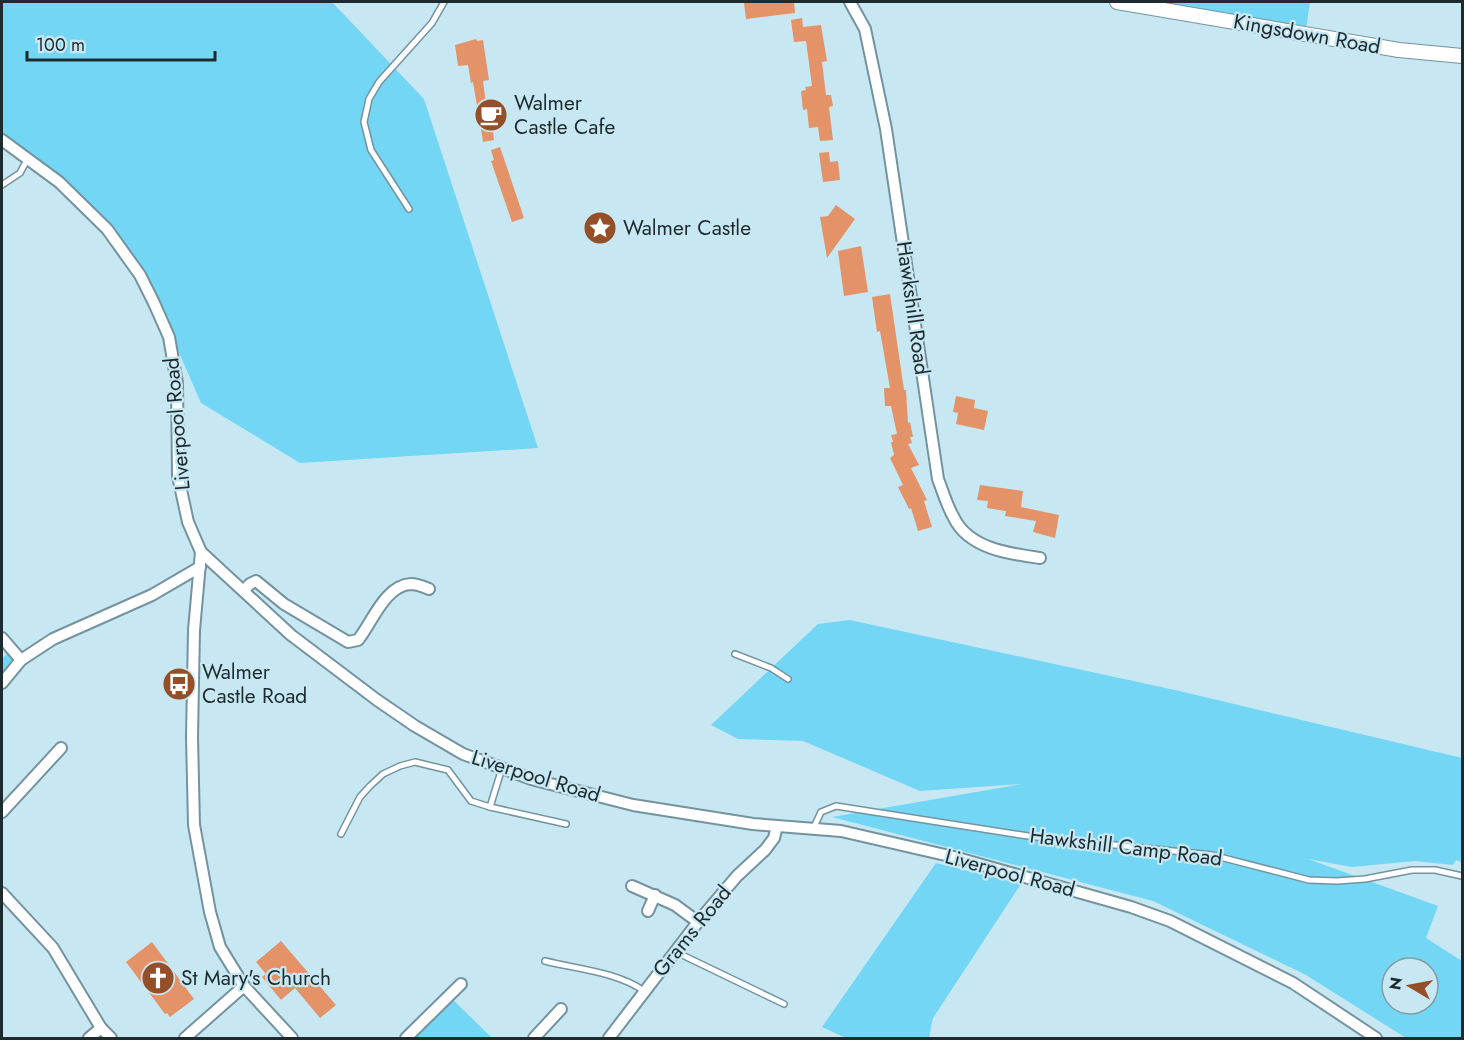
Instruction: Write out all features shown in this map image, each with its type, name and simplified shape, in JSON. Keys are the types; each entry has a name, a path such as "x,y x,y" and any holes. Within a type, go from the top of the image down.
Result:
{"street":[{"name":"Hawkshill Road","path":"850,2 865,29 886,129 938,479 954,520 963,531 982,544 999,550 1041,558"},
{"name":"Kingsdown Road","path":"1117,2 1399,50 1462,56"},
{"name":"Liverpool Road","path":"2,140 59,182 106,229 140,275 169,337 177,383 178,476 188,522 201,552 291,635 415,726 463,753 502,768 633,805 777,826 841,831 954,857 1131,907 1170,921 1293,984 1376,1038"},
{"path":"201,552 194,654 192,737 194,825 210,912 220,947 244,986 292,1038"},
{"path":"2,682 21,660 54,639 152,595 200,567"},
{"path":"243,591 256,581 284,604 348,642 358,640 381,602 399,588 411,584 429,589"},
{"path":"2,638 21,660"},
{"path":"2,812 60,748"},
{"name":"Grams Road","path":"609,1038 698,922 737,876 765,850 774,838 777,826"},
{"path":"632,886 675,905 698,922"},
{"path":"2,893 53,948 101,1028 111,1038"},
{"path":"648,911 655,895"},
{"path":"406,1038 461,984"},
{"path":"185,1038 244,986"},
{"path":"534,1038 561,1010"},
{"path":"89,1038 101,1028"}],"lane":[{"path":"409,209 371,150 364,122 369,99 379,82 432,23 444,2"},
{"path":"2,185 20,173 28,158"},
{"path":"735,654 771,668 788,679"},
{"path":"341,834 360,797 370,786 383,774 399,766 415,762 448,770 471,801 566,824"},
{"path":"490,807 502,768"},
{"name":"Hawkshill Camp Road","path":"813,829 821,812 836,807 1017,834 1212,855 1309,880 1365,879 1412,870 1435,870 1462,876"},
{"path":"674,951 784,1004"},
{"path":"545,961 634,984 644,991"}],"shaded area":[{"path":"2,2 332,2 424,99 538,448 300,463 201,403 143,270 113,227 61,178 2,134"},
{"path":"1163,2 1310,2 1306,29"},
{"path":"850,620 1175,690 1462,758 1462,862 1456,860 1453,865 1415,861 1352,867 1308,859 1438,906 1426,938 1462,961 1462,1038 1406,1038 1306,975 1153,901 832,817 1023,784 920,791 803,741 738,739 711,725 818,624"},
{"path":"11,649 21,660 2,683 2,659"},
{"path":"936,863 1021,884 933,1018 929,1038 846,1038 822,1027"},
{"path":"450,997 492,1038 406,1038"}],"building":[{"path":"794,2 795,13 746,19 744,3"},
{"path":"802,18 803,27 821,25 827,61 822,62 826,95 831,95 833,106 829,107 833,140 820,141 818,127 809,128 807,109 803,110 801,91 806,90 805,87 812,86 806,41 794,42 791,20"},
{"path":"476,39 477,41 483,40 489,80 483,81 486,104 477,106 468,65 458,66 455,45"},
{"path":"493,106 496,124 492,124 494,140 483,142 478,108"},
{"path":"500,147 524,218 512,222 491,161 494,160 491,150"},
{"path":"829,152 830,162 838,161 840,180 823,182 819,153"},
{"path":"836,205 855,219 827,258 820,217 828,216"},
{"path":"861,246 868,292 844,296 838,251"},
{"path":"890,294 904,390 906,390 908,423 910,422 913,437 910,437 912,443 908,444 919,465 911,468 927,500 924,501 932,527 918,531 911,508 909,509 898,487 903,485 890,458 894,455 891,435 897,434 891,406 885,406 884,388 890,388 880,331 877,332 872,297"},
{"path":"956,396 975,400 974,408 988,411 984,430 956,424 958,413 953,412"},
{"path":"980,485 1023,491 1021,507 1059,515 1055,538 1033,532 1036,521 1005,516 1006,511 987,508 988,501 977,500"},
{"path":"281,941 336,1005 320,1018 295,988 281,1000 262,977 266,974 256,962"},
{"name":"St Mary's Church","path":"152,942 194,999 170,1017 167,1013 165,1014 126,962"}],"place":[{"name":"Walmer Castle Cafe","path":"491,115"},
{"name":"Walmer Castle","path":"600,228"},
{"name":"Walmer Castle Road","path":"179,684"},
{"name":"St Mary's Church","path":"158,978"}]}
